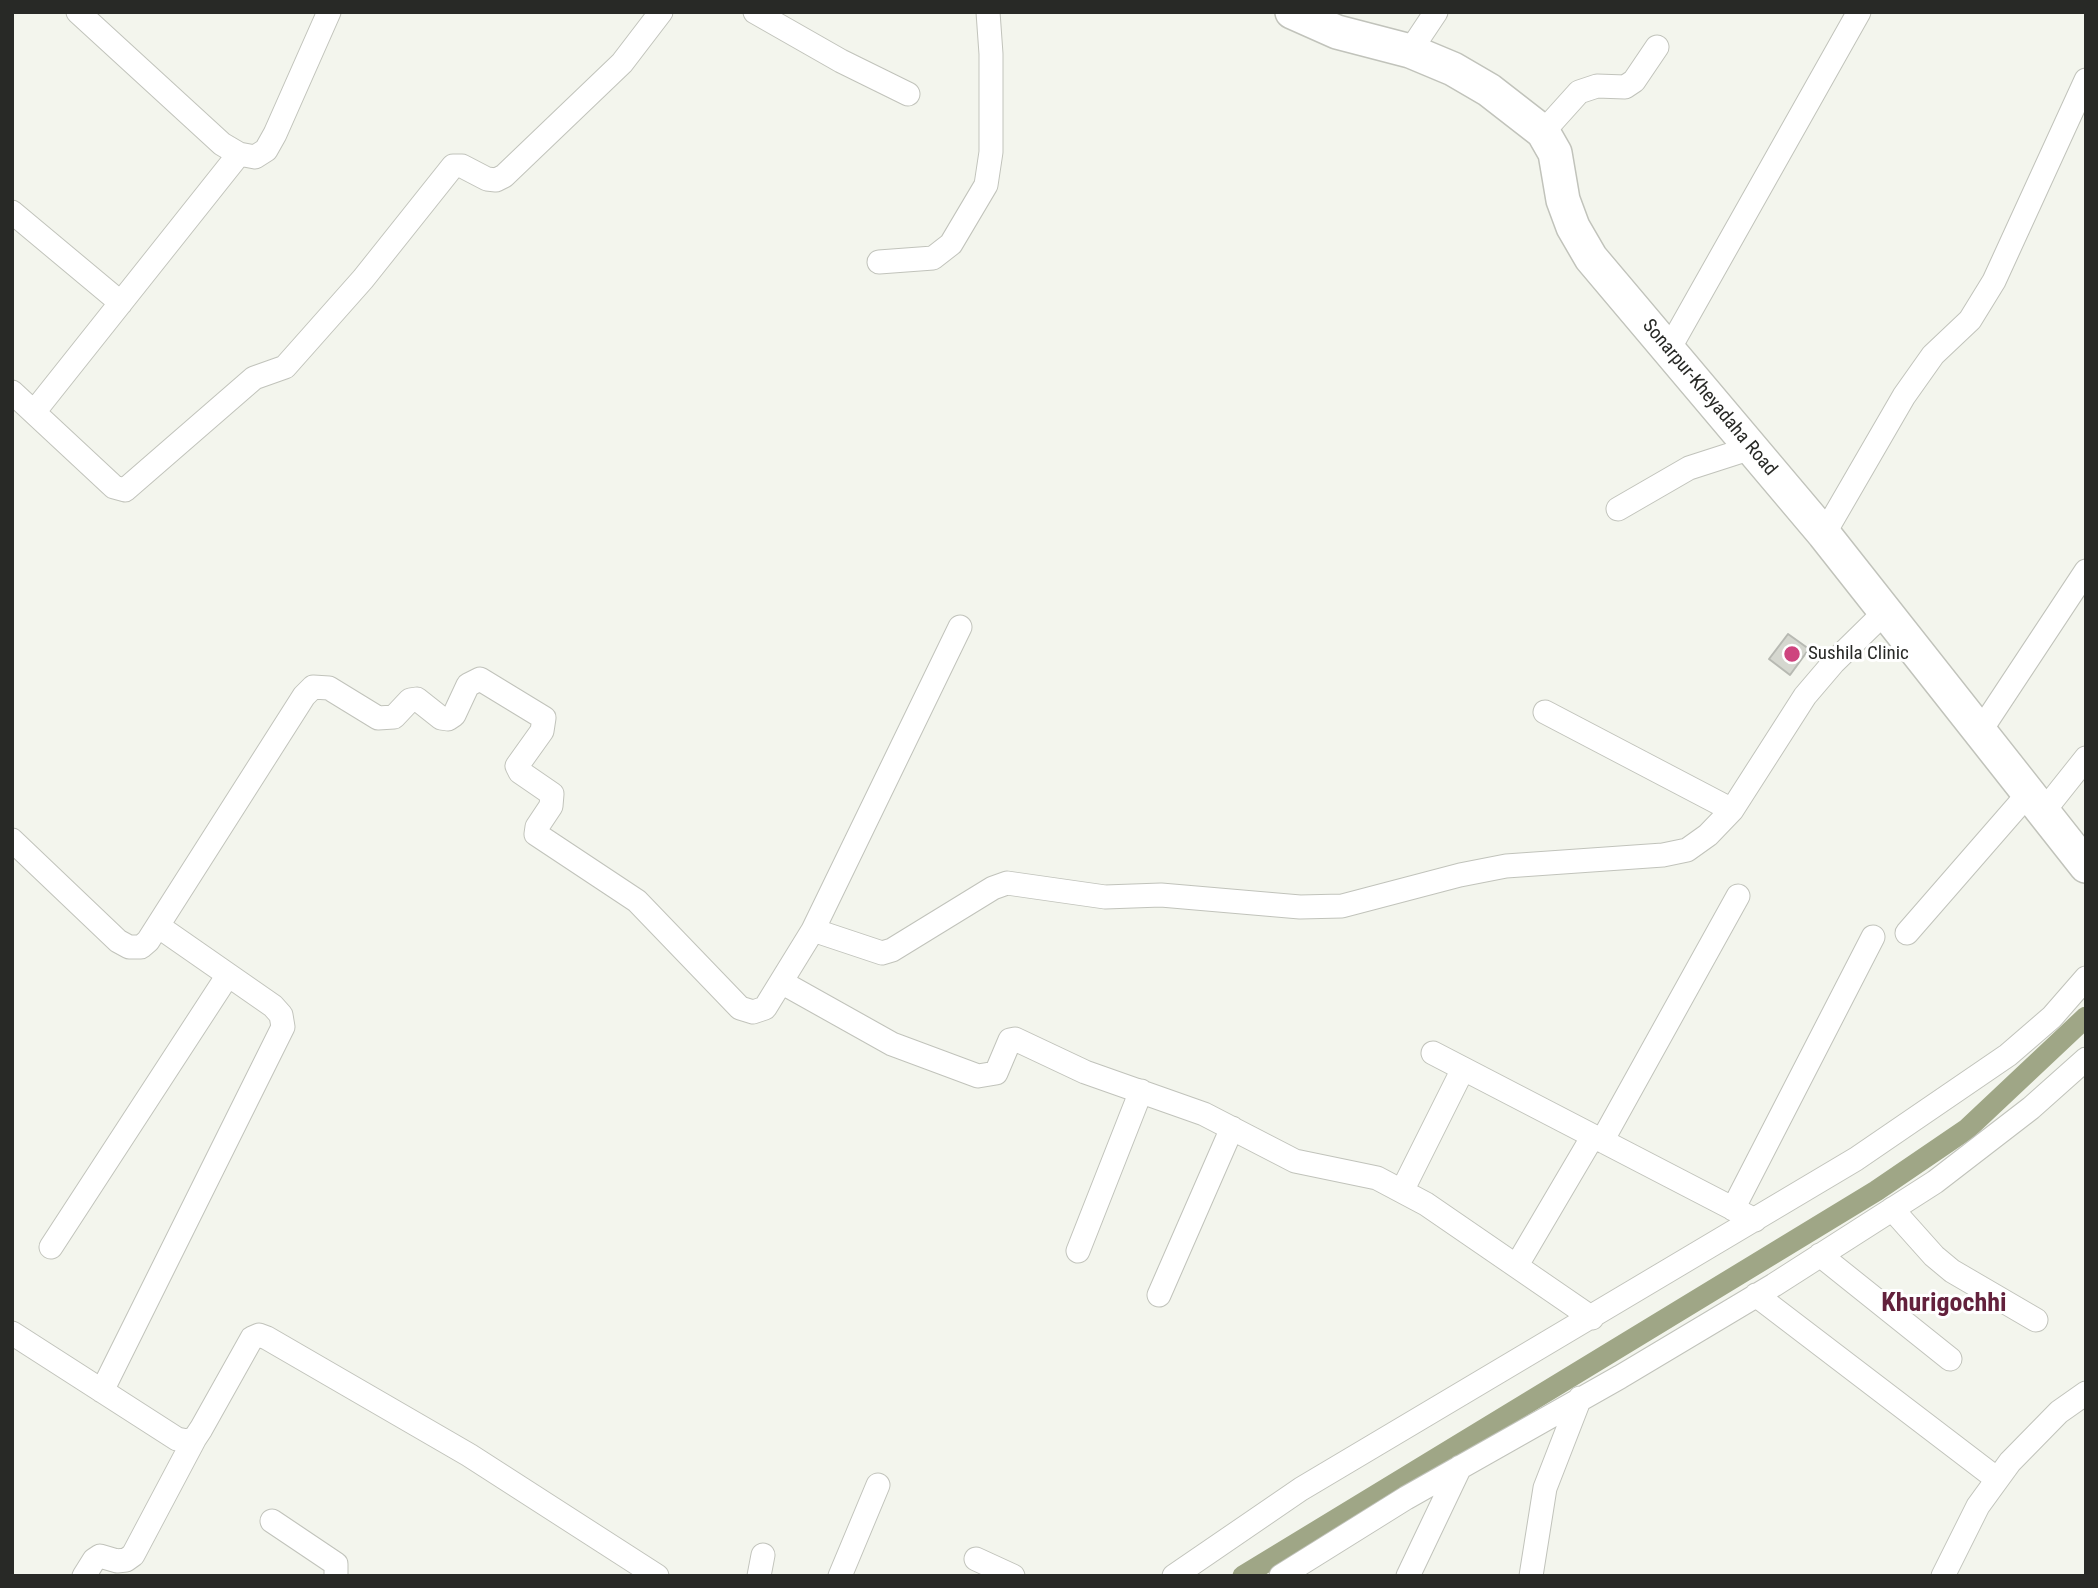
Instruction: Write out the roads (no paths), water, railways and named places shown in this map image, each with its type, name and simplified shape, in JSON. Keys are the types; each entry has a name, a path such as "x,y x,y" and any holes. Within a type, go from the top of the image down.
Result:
{"main road":[{"name":"Sonarpur-Kheyadaha Road","path":"1292,12 1337,32 1410,51 1453,69 1489,90 1543,132 1555,153 1563,200 1591,258 1824,534 2086,866"}],"street":[{"path":"78,12 222,144 239,154 255,157 266,150 322,15"},
{"path":"12,392 114,487 125,490 254,378 285,367 363,279 453,166 463,166 487,179 496,180 504,176 622,62 662,12"},
{"path":"755,12 841,61 908,94"},
{"path":"879,262 933,258 951,244 986,185 991,152 988,12"},
{"path":"1410,51 1436,12"},
{"path":"1669,349 1859,12"},
{"path":"1543,132 1579,92 1597,86 1625,87 1634,81 1657,47"},
{"path":"1824,534 1904,396 1933,355 1970,320 1994,281 2086,80"},
{"path":"34,412 239,154"},
{"path":"12,212 121,303"},
{"path":"1618,509 1689,468 1751,448"},
{"path":"1979,733 2086,571"},
{"path":"813,930 882,953 892,950 993,888 1007,883 1105,897 1161,895 1300,907 1342,906 1506,866 1663,855 1687,850 1708,835 1732,810 1805,696 1834,662 1885,612"},
{"path":"12,840 118,941 129,947 141,947 158,926 304,695 313,687 329,688 378,718 394,717 410,699 416,699 441,718 448,719 458,709 468,685 480,679 544,718 542,732 517,766 520,772 552,794 551,806 537,827 536,834 540,839 637,901 740,1007 753,1012 765,1008 783,983 813,930 960,627"},
{"path":"1545,712 1732,810"},
{"path":"1907,933 2035,803 2086,758"},
{"path":"1517,1265 1597,1138 1738,896"},
{"path":"102,1391 283,1027 281,1015 272,1006 158,926"},
{"path":"1734,1209 1873,937"},
{"path":"51,1247 228,975"},
{"path":"1174,1576 1301,1489 1857,1159 2008,1055 2052,1017 2086,978"},
{"path":"783,983 892,1044 978,1076 996,1073 1010,1040 1015,1039 1085,1072 1183,1105 1295,1161 1377,1178 1402,1191 1517,1265 1592,1318"},
{"path":"1433,1053 1755,1220"},
{"path":"1280,1576 1460,1467 1756,1295 1935,1182 1998,1135 2086,1059"},
{"path":"1402,1191 1463,1069"},
{"path":"1078,1251 1142,1091"},
{"path":"1159,1296 1232,1128"},
{"path":"1892,1209 1934,1256 1952,1271 2036,1320"},
{"path":"1820,1255 1950,1359"},
{"path":"1756,1295 1997,1479"},
{"path":"12,1333 177,1438 195,1438"},
{"path":"84,1576 94,1560 100,1556 126,1560 132,1555 252,1338 259,1335 469,1455 657,1576"},
{"path":"1943,1576 1978,1506 1997,1479 2050,1420 2086,1393"},
{"path":"1531,1576 1545,1488 1580,1398"},
{"path":"1408,1576 1460,1467"},
{"path":"840,1576 878,1485"},
{"path":"272,1521 336,1564 336,1576"},
{"path":"976,1559 1013,1576"}],"waterway":[{"path":"1243,1576 1876,1191 1967,1129 2086,1017"}],"place":[{"name":"Sushila Clinic","path":"1792,654"}],"district":[{"name":"Khurigochhi","path":"1944,1304"}]}
